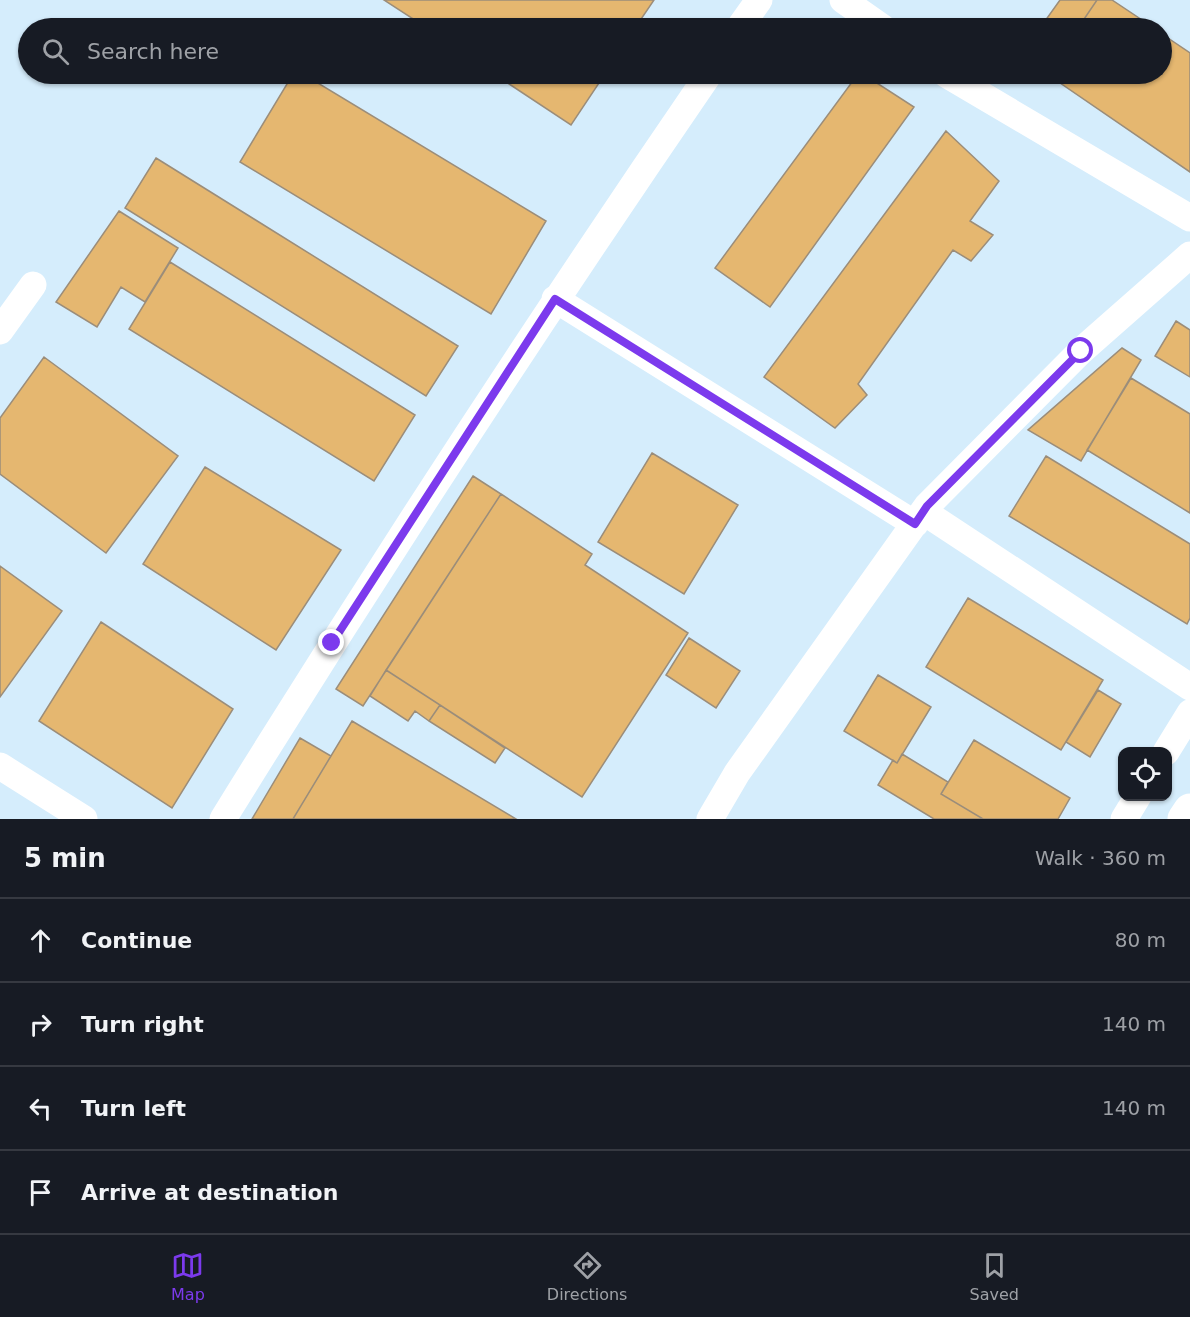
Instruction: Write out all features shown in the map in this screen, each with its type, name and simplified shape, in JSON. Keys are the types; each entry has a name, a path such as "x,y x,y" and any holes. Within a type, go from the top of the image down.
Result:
{"highway":[{"path":"1184,819 1190,810"}],"street":[{"path":"746,18 759,0"},
{"path":"843,0 869,18"},
{"path":"223,819 332,643 555,299 702,84"},
{"path":"963,84 1190,218"},
{"path":"710,819 737,774 919,518 1081,351 1190,255"},
{"path":"0,331 33,285"},
{"path":"555,299 919,518 1190,687"},
{"path":"1169,747 1190,713"},
{"path":"0,766 84,819"},
{"path":"1124,819 1135,801"}],"building":[{"path":"384,0 654,0 642,18 412,18"},
{"path":"1060,0 1097,0 1085,18 1047,18"},
{"path":"1097,0 1112,0 1139,18 1085,18"},
{"path":"1172,41 1190,53 1190,172 1062,84 1172,84"},
{"path":"287,84 320,84 546,221 491,314 240,162"},
{"path":"509,84 598,84 571,125"},
{"path":"851,84 878,84 914,107 770,307 715,268"},
{"path":"946,131 999,181 970,221 993,235 971,261 953,250 858,384 867,395 835,428 764,377"},
{"path":"156,158 458,346 426,396 125,208"},
{"path":"119,211 178,248 145,302 121,287 97,327 56,302"},
{"path":"170,262 415,415 374,481 129,329"},
{"path":"1176,321 1190,330 1190,377 1155,356"},
{"path":"1122,348 1141,360 1081,461 1028,430"},
{"path":"44,357 178,456 106,553 0,474 0,418"},
{"path":"1131,378 1190,414 1190,513 1087,450"},
{"path":"652,453 738,505 684,594 598,542"},
{"path":"1046,456 1190,544 1190,618 1187,624 1009,516"},
{"path":"205,467 341,550 276,650 143,564"},
{"path":"473,476 501,494 363,706 336,689"},
{"path":"501,494 592,554 585,565 688,633 582,797 386,670"},
{"path":"0,566 62,611 0,697"},
{"path":"968,598 1103,680 1061,750 926,667"},
{"path":"101,622 233,709 172,808 39,721"},
{"path":"689,638 740,671 716,708 666,675"},
{"path":"386,670 440,705 429,721 415,711 408,721 370,696"},
{"path":"878,675 931,707 897,763 844,731"},
{"path":"1098,690 1121,704 1090,757 1066,742"},
{"path":"440,705 505,748 495,763 429,721"},
{"path":"352,721 516,819 293,819"},
{"path":"300,738 331,756 293,819 252,819"},
{"path":"974,740 1070,798 1058,819 983,819 941,794"},
{"path":"902,754 948,782 941,794 983,819 934,819 878,785 893,760 897,763"}],"route":[{"path":"332,643 555,299 915,524 927,506 1081,351"}]}
